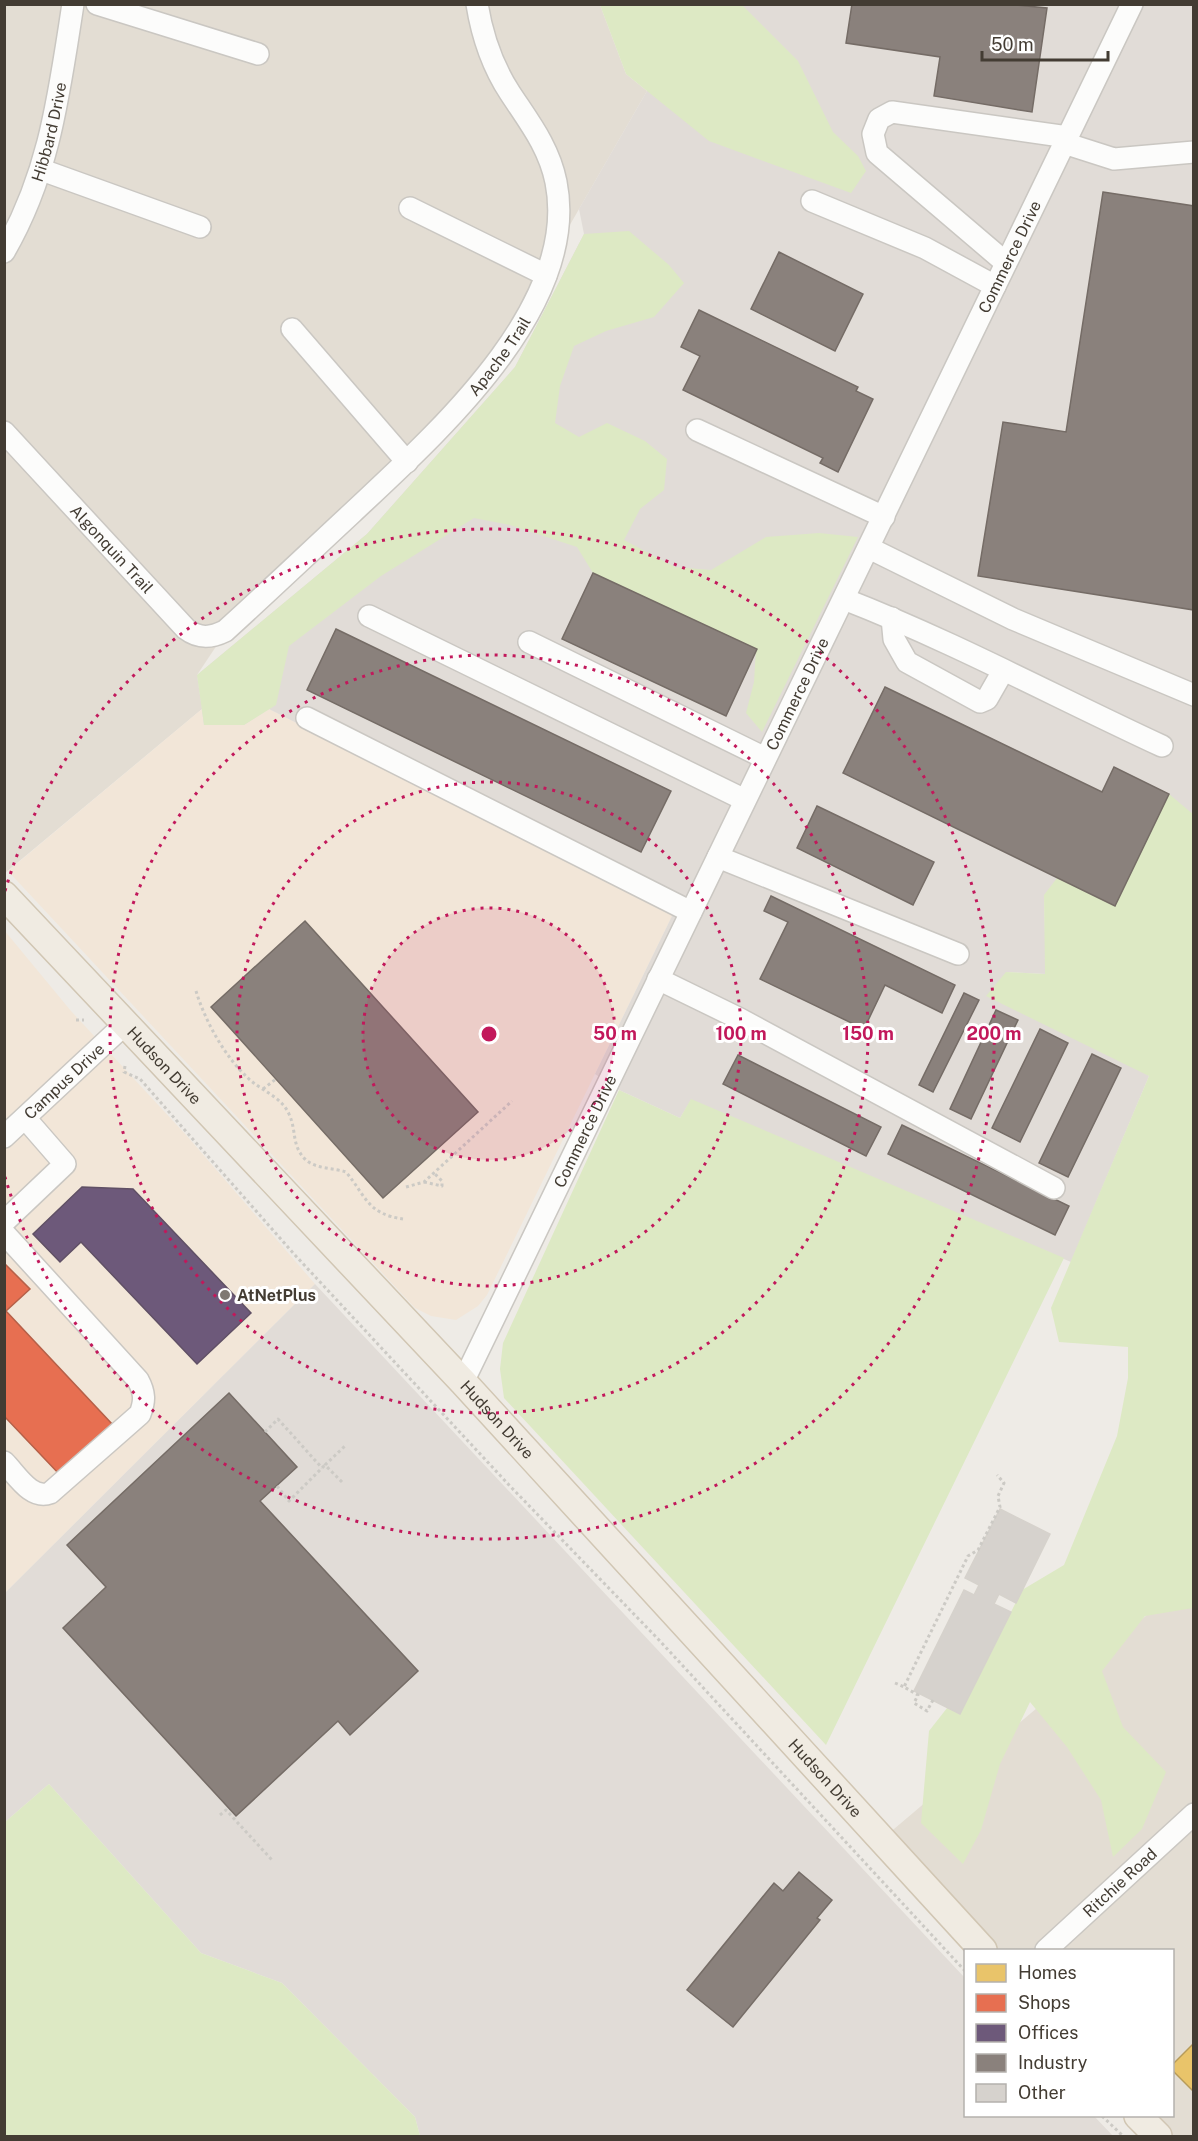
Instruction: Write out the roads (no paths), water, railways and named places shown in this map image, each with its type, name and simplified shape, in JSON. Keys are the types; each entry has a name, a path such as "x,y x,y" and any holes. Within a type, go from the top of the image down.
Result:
{"main road":[{"name":"Hudson Drive","path":"4,895 124,1025 463,1382 982,1949"},
{"path":"1140,2117 1158,2136"}],"street":[{"name":"Hibbard Drive","path":"4,252 21,223 42,170 54,122 73,4"},
{"path":"97,4 258,54"},
{"name":"Apache Trail","path":"229,627 449,422 497,362 523,320 546,275 552,256 558,219 558,200 551,164 539,135 500,75 484,35 477,4"},
{"name":"Commerce Drive","path":"463,1382 1131,4"},
{"path":"1006,262 877,153 873,134 879,119 892,112 1066,140 1114,159 1194,152"},
{"path":"42,170 200,227"},
{"path":"812,201 925,248 995,286"},
{"path":"410,208 546,275"},
{"path":"292,329 407,462"},
{"path":"697,430 884,517"},
{"name":"Algonquin Trail","path":"4,432 186,629 192,634 208,637 216,636 229,627"},
{"path":"869,548 1013,619 1194,695"},
{"path":"844,599 924,631 1162,746"},
{"path":"369,616 745,800"},
{"path":"892,618 894,639 907,662 980,702 987,699 1003,671"},
{"path":"529,642 765,758"},
{"path":"307,718 691,912"},
{"path":"718,857 958,954"},
{"path":"658,979 740,1019 1054,1188"},
{"name":"Campus Drive","path":"4,1137 124,1025"},
{"path":"4,1222 65,1164 25,1118"},
{"path":"4,1233 138,1380 144,1391 144,1402 140,1414 50,1493 42,1496 34,1493 4,1462"},
{"name":"Ritchie Road","path":"1047,1949 1194,1814"}],"place":[{"name":"AtNetPlus","path":"225,1295"}]}
